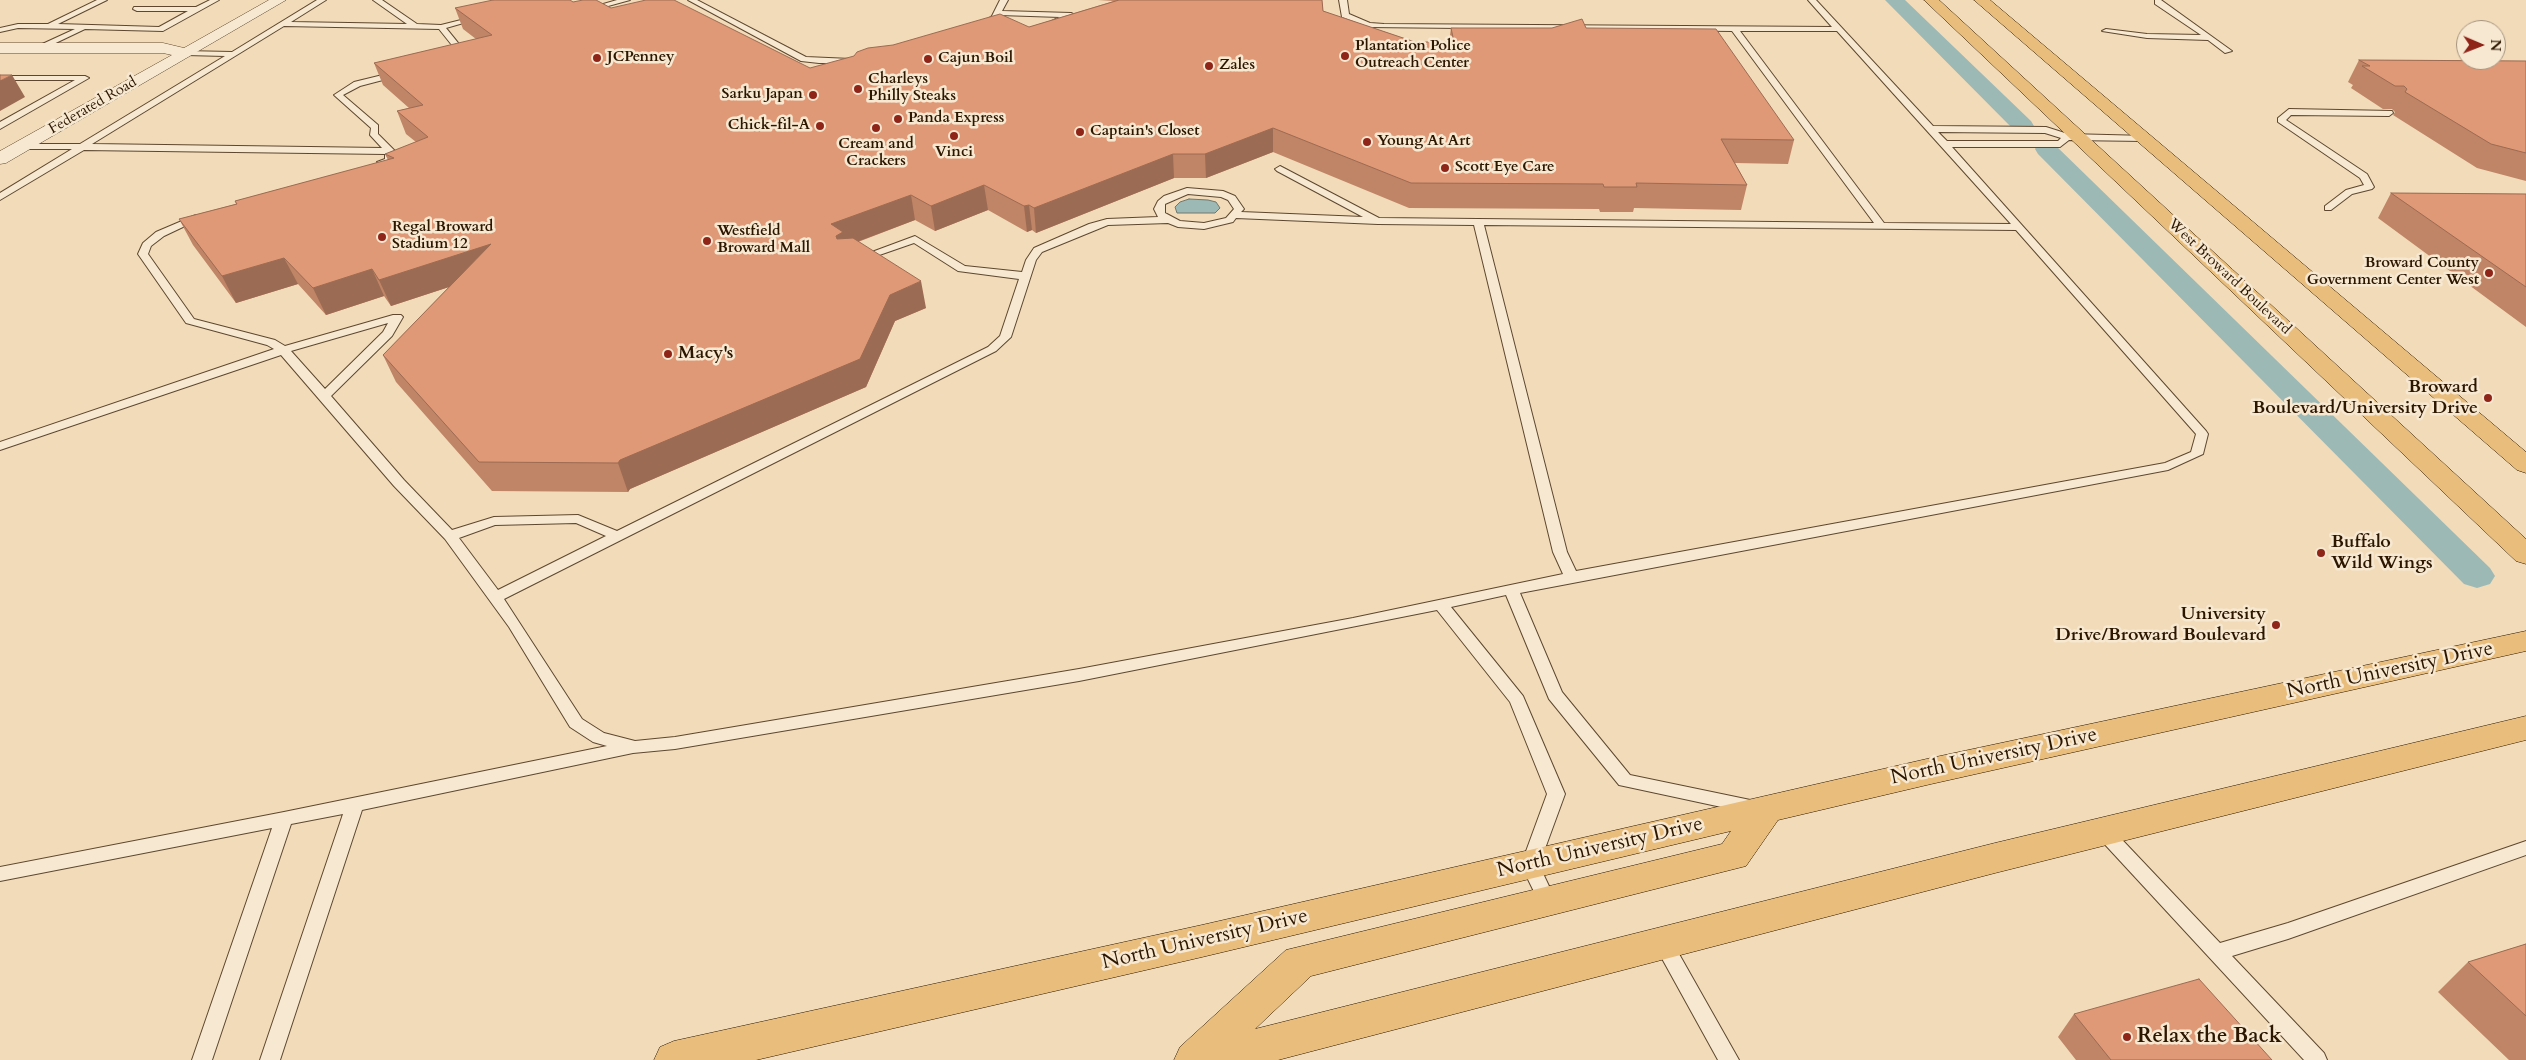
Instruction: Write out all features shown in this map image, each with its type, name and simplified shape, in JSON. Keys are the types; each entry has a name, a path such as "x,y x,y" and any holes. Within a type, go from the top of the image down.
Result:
{"main road":[{"name":"West Broward Boulevard","path":"1931,0 2074,137 2526,556"},
{"path":"1981,0 2526,465"},
{"name":"North University Drive","path":"674,1060 1530,865 1931,771 2526,641"},
{"path":"1206,1060 2104,832 2526,728"},
{"path":"1194,1060 1300,962 1733,856 1767,809"}],"street":[{"name":"Federated Road","path":"0,159 279,0"},
{"path":"0,48 163,48 186,53"},
{"path":"0,59 141,59 186,53"}],"lane":[{"path":"50,26 103,0"},
{"path":"0,26 160,29 215,0"},
{"path":"0,197 322,0"},
{"path":"378,0 416,27"},
{"path":"579,10 607,7 626,0"},
{"path":"692,0 804,59 840,62 860,60"},
{"path":"970,31 986,26 998,13 1004,0"},
{"path":"1343,0 1345,15 1369,25 1839,29"},
{"path":"0,874 284,819 635,747 675,743 1072,676 1571,577 2168,466 2197,454 2202,434 2019,226 1812,0"},
{"path":"2158,2 2228,51"},
{"path":"137,9 197,9"},
{"path":"998,13 1071,15 1044,27"},
{"path":"283,24 441,27 486,16"},
{"path":"0,30 18,26"},
{"path":"41,48 84,27"},
{"path":"439,62 459,49 441,27"},
{"path":"1735,28 1881,225"},
{"path":"2106,31 2147,36 2210,38"},
{"path":"186,53 232,54 241,60"},
{"path":"390,151 374,135 375,127 338,95 357,84 405,72"},
{"path":"0,78 86,78 0,126"},
{"path":"2328,208 2348,192 2370,187 2364,176 2281,120 2289,112 2389,112"},
{"path":"1931,129 2046,130 2074,137 2144,138"},
{"path":"1945,144 2060,144 2074,137"},
{"path":"23,146 390,151"},
{"path":"368,169 389,160 390,151"},
{"path":"1280,169 1378,222"},
{"path":"1200,190 1223,194 1232,198 1238,209 1235,215 1229,220 1204,226 1178,224 1167,220 1161,215 1159,209 1161,204 1176,194 1200,190"},
{"path":"209,215 190,220 160,234 147,245 143,254 190,321 203,326 271,342 283,350 399,483 450,536 514,623 576,723 599,738 635,747"},
{"path":"1235,215 1378,222 1478,221 2019,226"},
{"path":"494,598 992,349 1005,337 1031,260 1038,250 1092,226 1116,221 1167,220"},
{"path":"1478,221 1560,552 1571,577"},
{"path":"848,262 914,240 962,269 1025,276"},
{"path":"0,446 283,350 397,318 388,334 324,396"},
{"path":"450,536 494,521 578,519 618,536"},
{"path":"1511,589 1555,695 1626,780 1767,809"},
{"path":"1440,604 1516,700 1556,794 1530,865 1547,901"},
{"path":"270,1060 355,804"},
{"path":"202,1060 284,819"},
{"path":"2104,832 2317,1060"},
{"path":"2217,952 2288,931 2526,848"},
{"path":"1663,944 1729,1060"}],"water":[{"path":"1189,199 1216,202 1220,208 1215,213 1177,213 1175,207 1180,202"}],"building":[{"name":"Westfield Broward Mall","path":"493,0 570,0 573,2 596,0 611,8 646,0 674,0 810,68 854,56 857,52 868,48 893,45 1000,14 1029,27 1119,0 1322,0 1323,11 1415,42 1454,42 1451,28 1552,28 1582,19 1586,28 1716,29 1794,140 1721,139 1747,185 1636,183 1637,187 1604,187 1603,184 1411,183 1273,128 1205,154 1173,154 1034,208 1029,205 1024,206 984,185 931,206 911,195 831,224 843,232 836,236 837,239 853,238 921,281 890,295 860,359 620,460 618,463 479,462 383,355 491,244 379,280 372,269 313,288 284,258 222,276 179,219 237,204 235,201 394,158 385,154 428,137 397,111 423,105 374,63 492,35 455,8"},
{"path":"2359,60 2456,61 2456,70 2506,70 2506,61 2526,61 2526,153 2491,144 2405,92 2407,89 2404,86 2395,86 2362,66 2370,66"},
{"path":"0,75 12,75 0,81"},
{"path":"2391,193 2526,194 2526,287"},
{"path":"2526,944 2526,1016 2468,962"},
{"path":"2199,979 2272,1060 2111,1060 2074,1014"}],"waterway":[{"path":"1894,0 2023,126"},
{"path":"2046,149 2477,576"}],"place":[{"name":"Plantation Police Outreach Center","path":"1345,56"},
{"name":"JCPenney","path":"597,58"},
{"name":"Cajun Boil","path":"928,59"},
{"name":"Zales","path":"1209,66"},
{"name":"Charleys Philly Steaks","path":"858,89"},
{"name":"Sarku Japan","path":"813,95"},
{"name":"Panda Express","path":"898,119"},
{"name":"Chick-fil-A","path":"820,126"},
{"name":"Cream and Crackers","path":"876,128"},
{"name":"Captain's Closet","path":"1080,132"},
{"name":"Vinci","path":"954,136"},
{"name":"Young At Art","path":"1367,142"},
{"name":"Scott Eye Care","path":"1445,168"},
{"name":"Regal Broward Stadium 12","path":"382,237"},
{"name":"Westfield Broward Mall","path":"707,241"},
{"name":"Broward County Government Center West","path":"2489,273"},
{"name":"Macy's","path":"668,354"},
{"name":"Broward Boulevard/University Drive","path":"2488,398"},
{"name":"Buffalo Wild Wings","path":"2321,553"},
{"name":"University Drive/Broward Boulevard","path":"2276,625"},
{"name":"Relax the Back","path":"2127,1037"}]}
